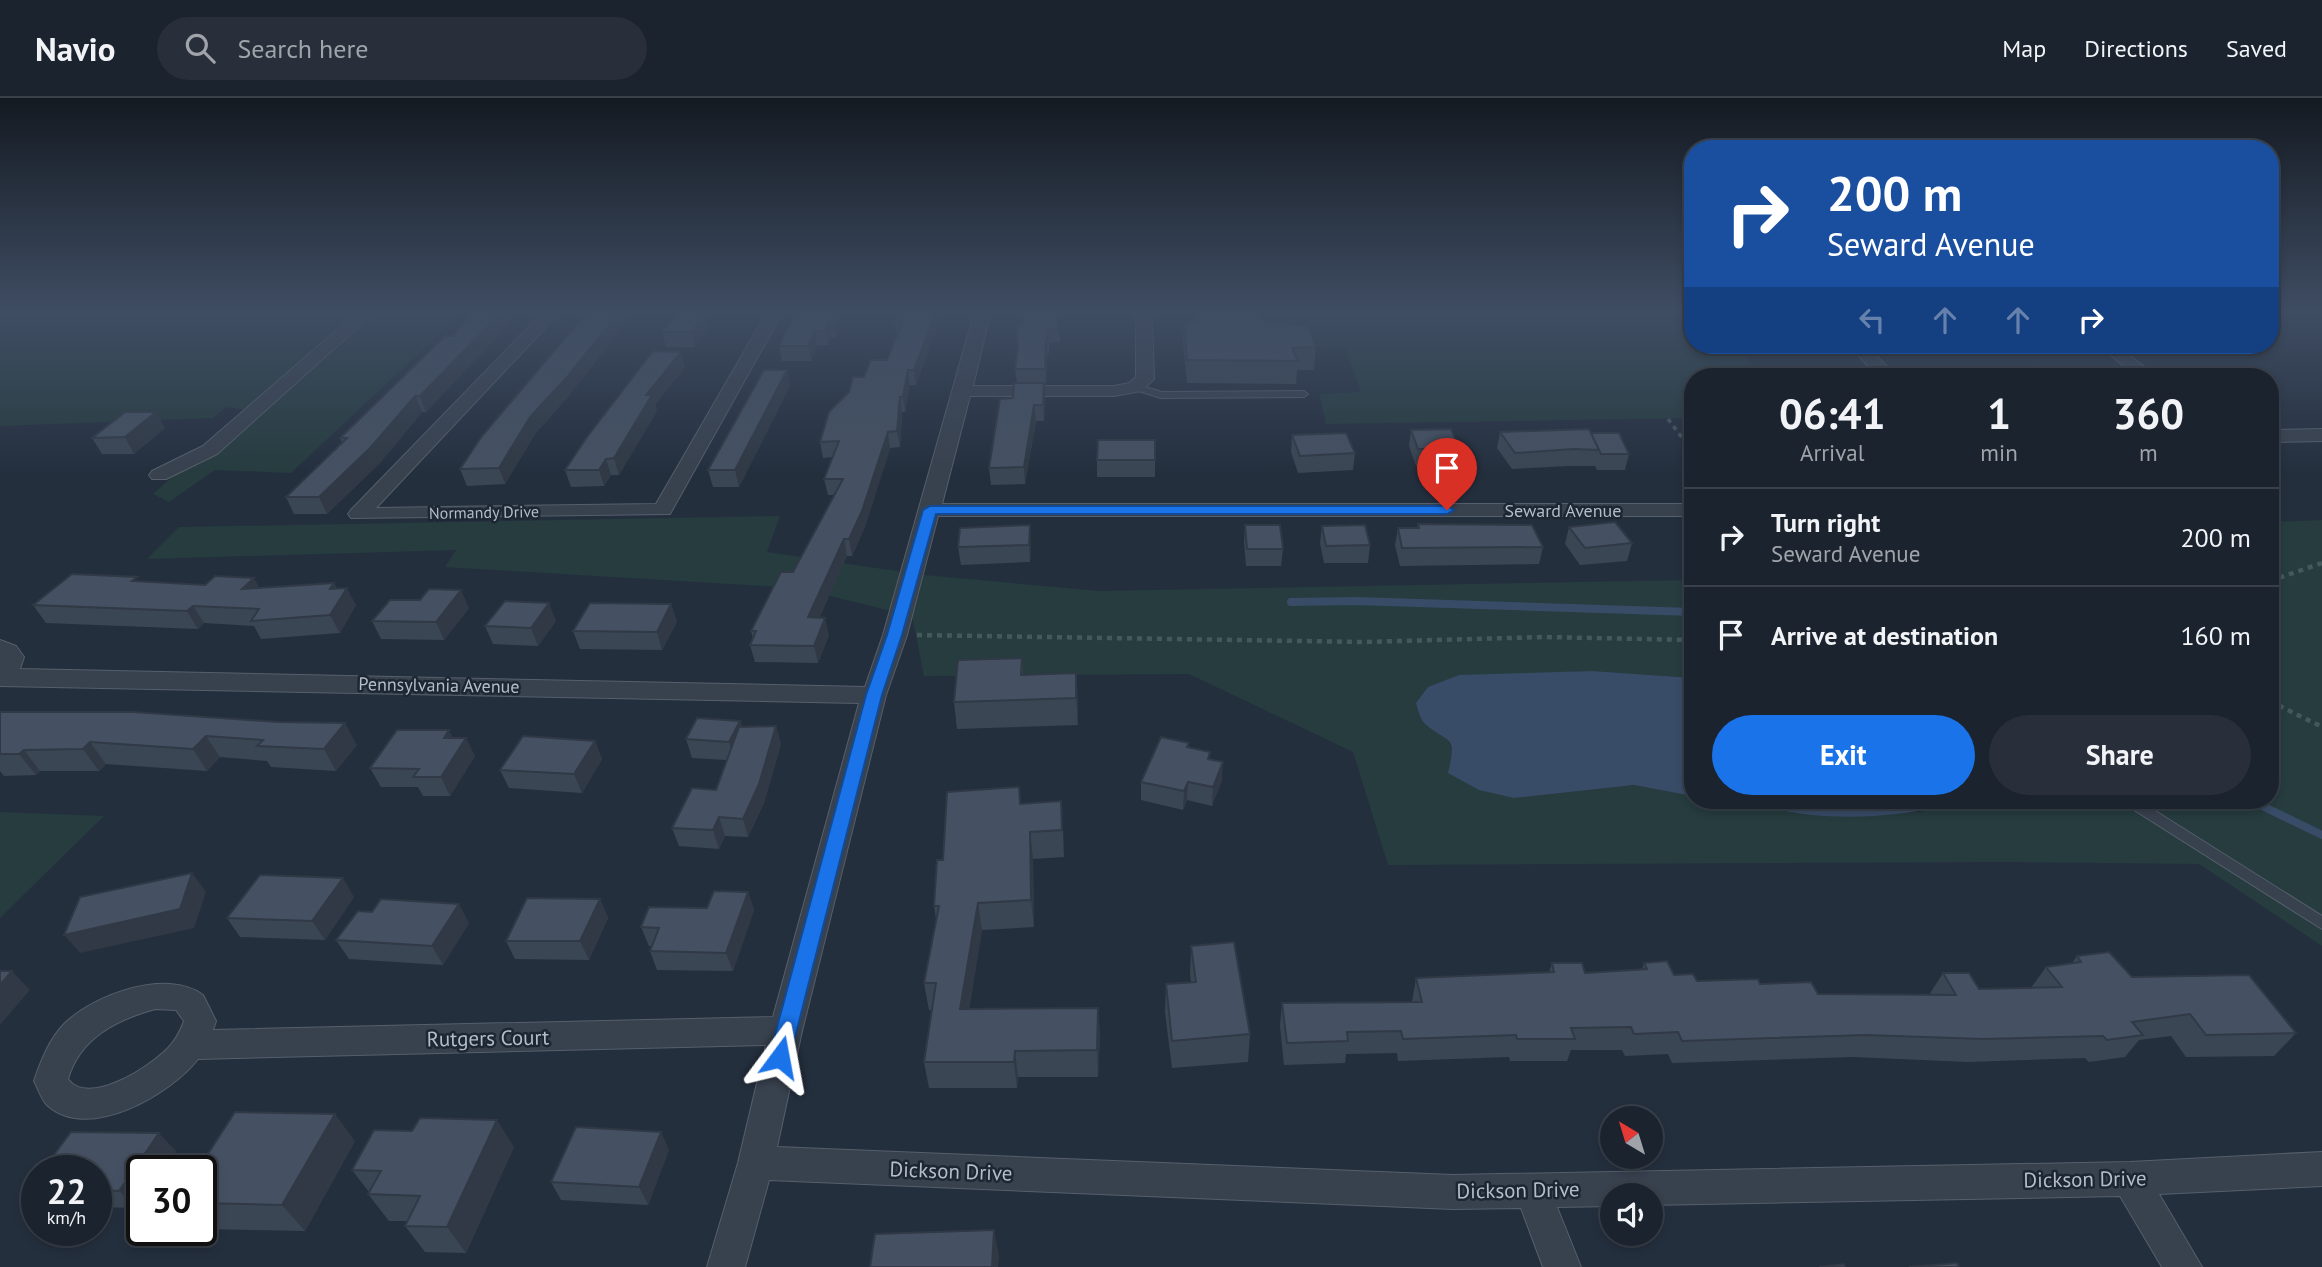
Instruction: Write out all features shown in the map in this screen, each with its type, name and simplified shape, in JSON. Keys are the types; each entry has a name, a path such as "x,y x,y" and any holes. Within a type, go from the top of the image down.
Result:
{"street":[{"path":"159,475 209,450 307,365"},
{"name":"Normandy Drive","path":"502,365 358,514 663,510 745,365"},
{"path":"726,1267 874,695 895,635 970,365"},
{"path":"963,391 1114,391 1135,387 1145,379 1145,365"},
{"path":"2279,436 2322,435"},
{"name":"Seward Avenue","path":"930,510 1684,510"},
{"path":"0,647 8,650 12,657 10,666 1,677"},
{"name":"Pennsylvania Avenue","path":"1,677 874,695"},
{"name":"Rutgers Court","path":"190,1045 786,1031"},
{"name":"Dickson Drive","path":"755,1163 1452,1192 2130,1179 2322,1169"},
{"path":"2130,1179 2183,1267"},
{"path":"1532,1190 1562,1267"}],"lane":[{"path":"1135,387 1161,395 1304,394"},
{"path":"2142,809 2322,923"}],"path":[{"path":"1668,419 1684,440"},
{"path":"2279,578 2322,563"},
{"path":"895,635 1336,642 1545,638 1684,640"},
{"path":"2279,706 2322,727"}],"green space":[{"path":"0,365 407,365 291,473 215,470 169,502 153,494 247,410 226,407 213,418 0,426"},
{"path":"1351,365 1751,365 1754,368 1684,368 1684,418 1326,424 1319,394 1361,392"},
{"path":"780,516 767,552 924,575 1099,591 1684,580 1684,677 1593,671 1525,674 1423,723 1447,736 1453,753 1514,798 1634,785 1684,794 1684,809 1782,809 1809,815 1872,815 1931,809 2279,809 2279,522 2322,520 2322,946 2199,864 2000,862 1388,865 1353,752 1189,674 924,676 912,616 797,588 445,567 456,550 147,559 179,527"},
{"path":"0,812 104,816 0,918"}],"water":[{"path":"1593,671 1684,677 1684,794 1634,785 1514,798 1479,790 1448,773 1451,745 1423,722 1416,703 1428,687 1459,675"},
{"path":"1776,809 1930,809 1879,816 1800,814"}],"building":[{"path":"416,365 451,365 420,396 415,396 371,447 319,497 286,497 347,438 340,438"},
{"path":"543,365 577,365 530,417 499,468 460,469 482,436"},
{"path":"643,365 671,365 646,395 652,395 614,458 606,459 599,470 565,470"},
{"path":"869,365 916,365 914,370 908,370 903,397 900,397 897,431 888,432 862,511 849,539 844,539 808,617 825,618 814,646 750,645 756,631 751,631 781,572 793,572 843,479 824,479 839,441 820,442 829,412 849,392 853,377 864,377"},
{"path":"1016,365 1045,365 1045,369 1015,369"},
{"path":"764,370 787,370 735,470 708,470"},
{"path":"1014,383 1044,383 1043,405 1034,405 1024,467 989,468 1000,399 1013,398"},
{"path":"125,412 156,412 125,437 92,438"},
{"path":"1451,429 1459,449 1418,449 1411,430"},
{"path":"1589,429 1599,450 1515,453 1500,432"},
{"path":"1346,433 1355,453 1300,456 1292,435"},
{"path":"1591,433 1619,433 1629,454 1601,454"},
{"path":"1098,440 1155,440 1155,460 1097,460"},
{"path":"1615,522 1632,543 1585,548 1569,527"},
{"path":"1418,524 1532,525 1543,547 1402,548 1398,528 1419,528"},
{"path":"1030,525 1029,545 958,547 960,528"},
{"path":"1245,525 1280,525 1283,549 1247,549"},
{"path":"1365,525 1370,545 1326,546 1322,526"},
{"path":"72,574 137,577 132,581 205,585 215,576 254,578 242,589 334,583 330,589 347,588 330,615 251,621 259,609 193,606 187,611 33,605"},
{"path":"429,589 461,590 436,622 372,621 390,600 420,600"},
{"path":"505,601 549,603 531,628 485,626"},
{"path":"590,603 671,604 657,632 573,631"},
{"path":"1022,658 1021,675 1076,673 1076,698 954,702 958,660"},
{"path":"0,712 133,712 279,722 345,723 324,749 257,746 263,740 206,736 193,749 90,742 83,749 24,750 19,754 0,754"},
{"path":"697,718 740,721 729,742 686,739"},
{"path":"776,726 759,784 743,819 719,817 713,830 672,828 692,788 716,790 739,727"},
{"path":"397,730 449,730 444,738 466,738 441,777 413,777 419,769 370,768"},
{"path":"523,736 595,741 574,774 500,770"},
{"path":"1161,737 1189,743 1187,747 1210,752 1208,759 1223,762 1213,787 1188,782 1184,791 1141,782"},
{"path":"1019,787 1020,804 1061,801 1062,830 1030,832 1031,900 978,903 960,1009 1098,1008 1097,1050 1015,1051 1014,1062 924,1062 936,983 924,983 939,906 934,906 937,860 943,860 947,792"},
{"path":"192,873 180,909 64,935 80,897"},
{"path":"260,875 343,878 312,921 227,918"},
{"path":"714,891 748,892 726,953 650,951 659,928 641,927 649,907 707,908"},
{"path":"527,898 600,899 580,941 506,941"},
{"path":"381,899 459,904 432,946 336,940 358,911 372,912"},
{"path":"1234,942 1250,1034 1172,1041 1166,984 1196,982 1191,946"},
{"path":"2109,952 2132,977 2249,975 2296,1033 2206,1035 2190,1014 2132,1022 2143,1035 2107,1040 2103,1036 1983,1039 1866,1035 1682,1041 1678,1032 1634,1034 1631,1027 1571,1028 1575,1039 1517,1039 1516,1035 1403,1039 1401,1031 1347,1032 1348,1041 1287,1043 1282,1003 1422,1002 1416,978 1554,972 1552,963 1582,963 1585,973 1647,969 1644,963 1667,961 1674,975 1693,974 1697,981 1758,979 1760,984 1811,982 1818,994 1956,995 1943,973 1969,973 1979,989 2062,987 2046,967 2081,962 2077,956"},
{"path":"0,971 12,971 0,985"},
{"path":"235,1112 335,1114 282,1205 217,1203 217,1155 207,1155"},
{"path":"420,1118 497,1120 447,1227 405,1226 420,1196 368,1194 381,1171 352,1170 374,1130 412,1131"},
{"path":"576,1127 661,1132 639,1187 551,1182"},
{"path":"71,1132 159,1133 144,1155 126,1155 126,1181 119,1191 112,1191 112,1155 54,1155"},
{"path":"994,1230 992,1267 870,1267 875,1234"},
{"path":"1957,1263 1959,1267 1909,1267"},
{"path":"1844,1264 1845,1267 1819,1267"}],"waterway":[{"path":"1291,602 1356,601 1684,612"},
{"path":"2269,809 2322,835"}],"route":[{"path":"780,1057 874,695 895,635 930,510 1447,510"}]}
